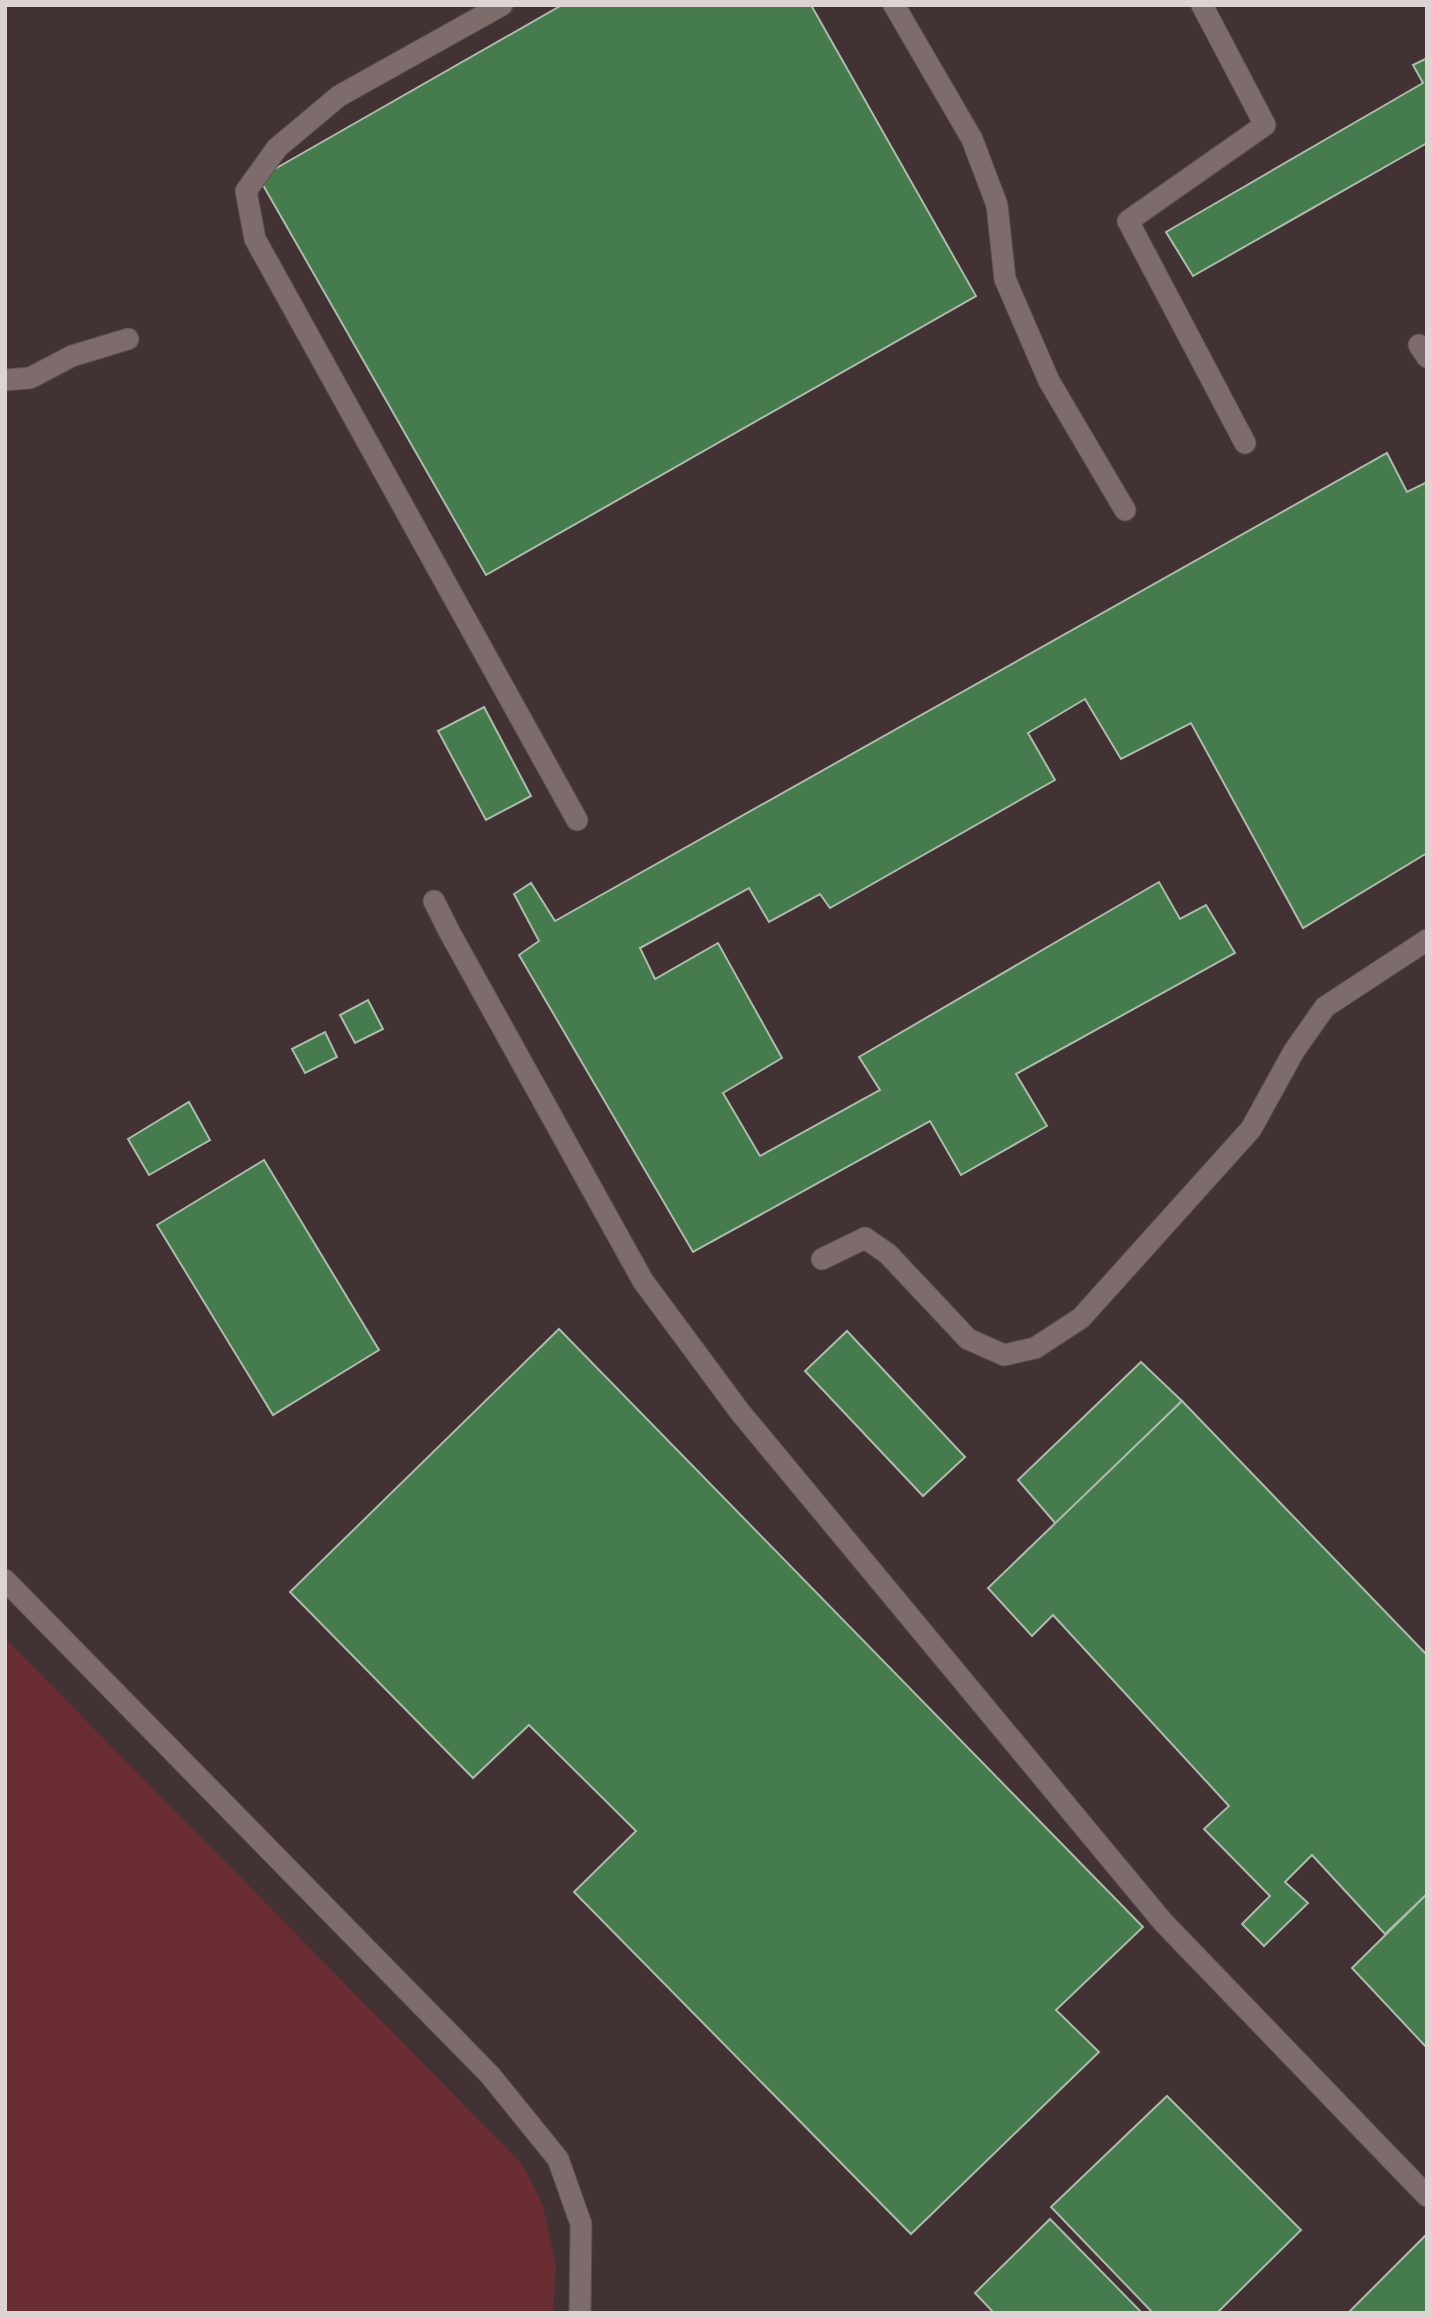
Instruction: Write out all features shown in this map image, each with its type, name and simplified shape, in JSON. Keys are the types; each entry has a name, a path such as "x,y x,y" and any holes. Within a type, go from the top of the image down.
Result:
{"street":[{"path":"502,5 339,96 277,148 246,191 255,239 577,820"},
{"path":"894,5 972,139 997,205 1005,279 1048,381 1125,510"},
{"path":"1202,5 1265,125 1128,221 1245,443"},
{"path":"5,380 30,378 72,356 128,339"},
{"path":"434,901 643,1280 740,1412 1163,1922 1427,2196"},
{"path":"822,1259 865,1238 888,1254 968,1339 1004,1355 1035,1348 1081,1318 1251,1129 1294,1051 1325,1007 1427,940"},
{"path":"5,1580 490,2075 558,2159 581,2224 580,2313"}],"shaded area":[{"path":"5,1638 522,2164 543,2206 556,2264 553,2313 5,2313"}],"building":[{"path":"562,5 811,5 976,296 486,575 259,178"},
{"path":"1427,58 1427,143 1193,276 1166,232 1423,83 1413,65"},
{"path":"1387,453 1407,492 1427,482 1427,853 1303,928 1191,723 1121,759 1085,699 1028,733 1055,780 830,908 820,894 769,922 749,888 640,948 655,979 718,943 782,1058 723,1093 760,1156 880,1090 859,1057 1159,882 1180,919 1206,905 1235,953 1016,1074 1047,1126 961,1175 930,1121 693,1252 519,955 539,941 514,894 531,883 555,921"},
{"path":"484,707 531,796 486,820 438,731"},
{"path":"368,1000 383,1029 355,1043 340,1015"},
{"path":"325,1032 337,1057 305,1073 292,1049"},
{"path":"189,1102 210,1140 149,1175 128,1139"},
{"path":"264,1160 379,1350 273,1415 157,1225"},
{"path":"559,1329 1143,1927 1056,2010 1099,2052 911,2234 574,1892 636,1831 529,1725 473,1778 290,1592"},
{"path":"847,1331 965,1457 923,1496 805,1371"},
{"path":"1141,1362 1182,1401 1056,1524 1018,1480"},
{"path":"1182,1401 1427,1655 1427,1894 1385,1934 1312,1855 1285,1882 1308,1903 1264,1946 1242,1924 1270,1896 1204,1829 1229,1806 1053,1615 1032,1636 988,1588"},
{"path":"1427,1894 1427,2048 1352,1968"},
{"path":"1167,2096 1301,2230 1217,2313 1153,2313 1051,2207"},
{"path":"1050,2219 1142,2313 994,2313 975,2293"},
{"path":"1426,2235 1427,2313 1348,2313"}]}
